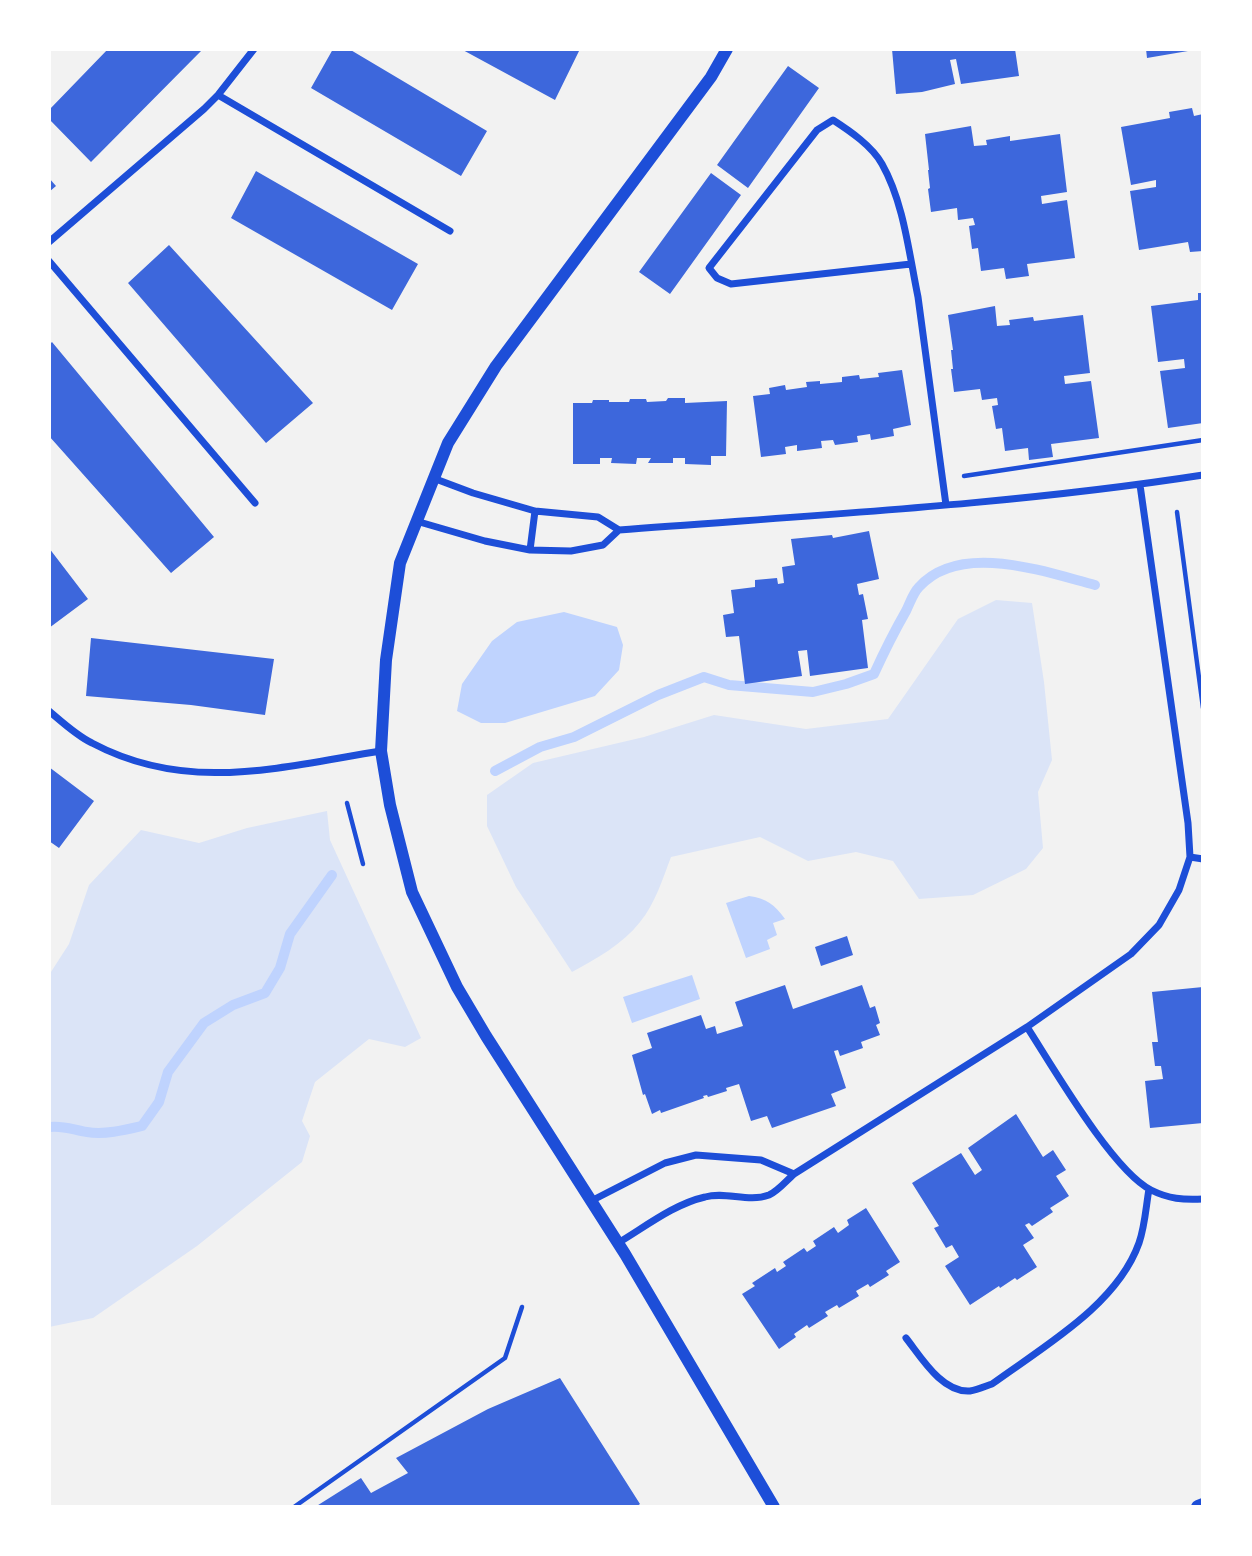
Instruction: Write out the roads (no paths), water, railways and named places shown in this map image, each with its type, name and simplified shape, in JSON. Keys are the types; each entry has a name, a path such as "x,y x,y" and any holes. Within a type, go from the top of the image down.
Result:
{"street":[{"path":"49,242 218,95 254,49"},
{"path":"727,49 711,77 496,366 448,443 400,563 386,660 381,751 399,848 412,892 435,944 486,1036 618,1243 774,1507"},
{"path":"218,95 450,231"},
{"path":"911,264 731,284 717,278 709,268 817,130 833,120 852,133 881,162 897,201 911,264 918,297 946,505"},
{"path":"49,261 255,503"},
{"path":"432,478 536,511 598,517 619,530 946,505 1140,485 1203,475"},
{"path":"618,1243 671,1211 705,1196 751,1198 771,1194 794,1174 1027,1027 1131,954 1159,925 1179,890 1190,857 1188,823 1140,485"},
{"path":"530,550 536,511"},
{"path":"416,521 485,541 530,550 571,551 603,545 619,530"},
{"path":"49,711 90,743 139,763 178,772 223,774 267,771 381,751"},
{"path":"1190,857 1203,859"},
{"path":"1027,1027 1105,1144 1129,1172 1149,1189 1178,1200 1203,1199"},
{"path":"591,1202 665,1163 696,1155 761,1160 794,1174"},
{"path":"906,1338 924,1361 953,1388 971,1391 992,1384 1101,1301 1124,1274 1140,1241 1149,1189"}],"water":[{"path":"564,612 617,627 623,645 619,670 595,696 505,723 481,723 457,711 462,684 492,641 517,622"},
{"path":"749,896 770,903 785,919 773,923 777,935 767,940 770,949 746,958 726,903"},
{"path":"692,975 700,999 632,1023 623,997"}],"waterway":[{"path":"495,771 540,747 574,737 658,695 704,677 729,685 813,692 874,674 917,589 936,573 957,565 1004,564 1095,585"},
{"path":"49,1127 101,1133 142,1126 159,1102 168,1072 204,1023 233,1005 265,993 280,968 290,934 332,875"}]}
